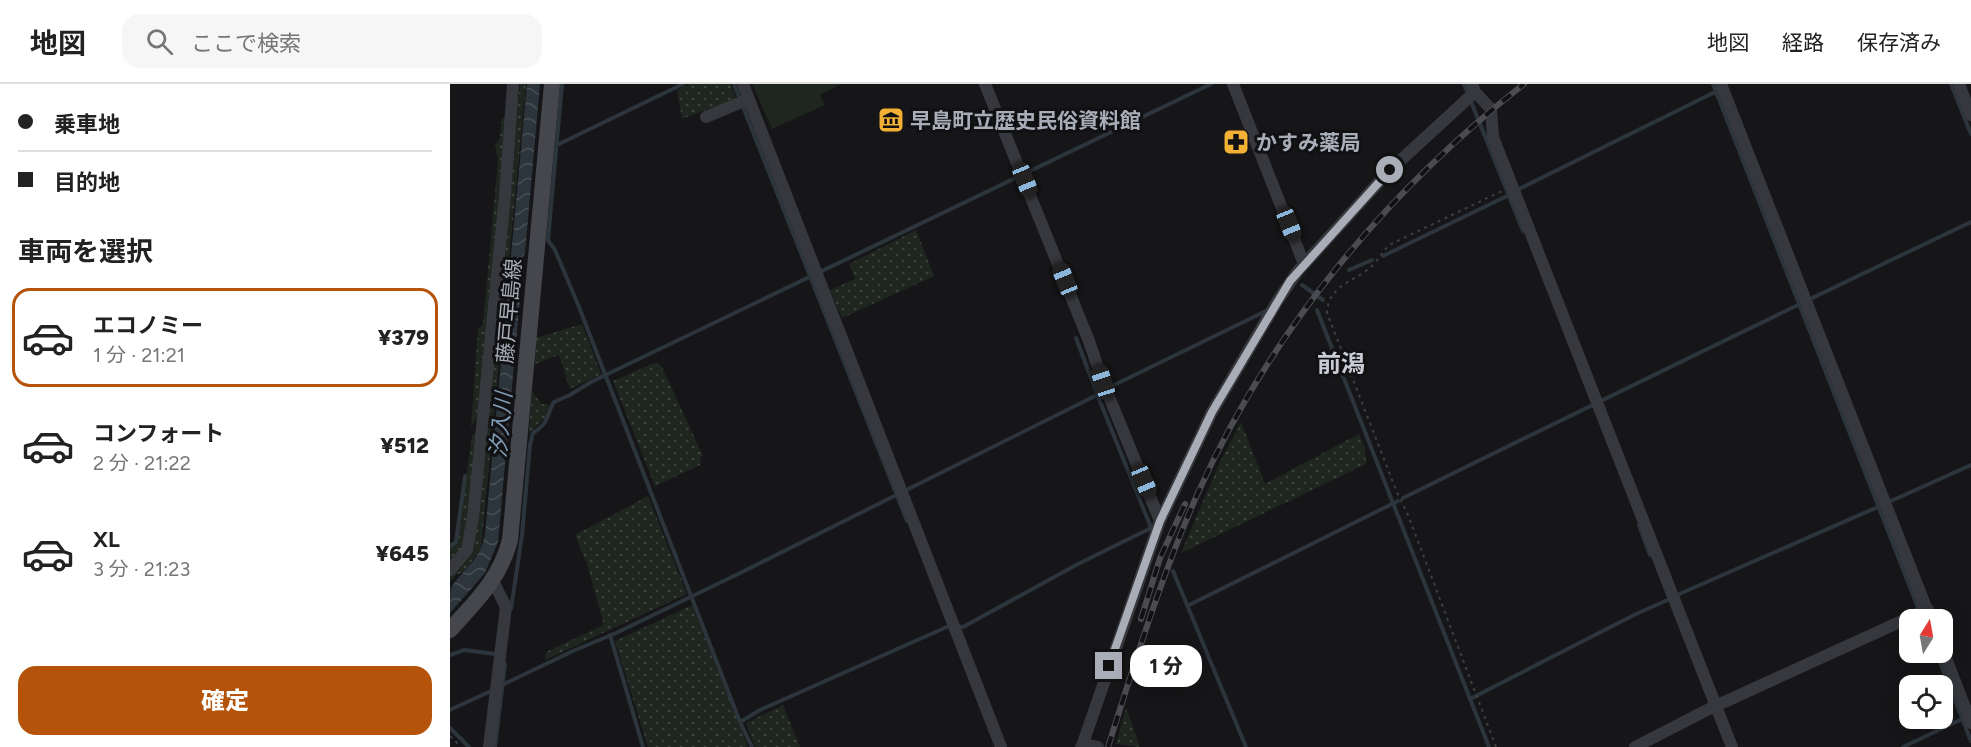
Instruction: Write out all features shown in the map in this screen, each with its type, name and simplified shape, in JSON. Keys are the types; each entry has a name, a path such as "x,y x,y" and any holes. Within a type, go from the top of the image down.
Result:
{"main road":[{"name":"藤戸早島線","path":"450,630 493,581 505,560 510,540 552,84"}],"street":[{"path":"450,570 467,550 473,519 505,195 513,84"},
{"path":"743,84 744,101 817,274 1001,747"},
{"path":"985,84 1160,521"},
{"path":"1233,84 1301,267"},
{"path":"1959,84 1971,115"},
{"path":"1722,87 1928,609"},
{"path":"1082,747 1160,521 1212,412 1269,315 1301,267 1390,170 1471,93 1491,110 1493,137 1599,403 1713,707 1732,747"},
{"path":"706,117 744,101"},
{"path":"489,747 506,607 493,581"},
{"path":"1635,747 1713,707 1899,627"},
{"path":"1948,663 1971,723"},
{"path":"1082,747 1089,745 1098,747"}],"path":[{"path":"1496,747 1408,515 1327,313 1330,301 1340,288 1375,263 1389,245 1504,190"},
{"path":"450,736 461,747"}],"shaded area":[{"path":"520,84 526,84 481,548 465,571 450,581 450,575 470,548"},
{"path":"689,84 731,84 736,99 682,119 677,90"},
{"path":"752,84 841,84 820,95 825,105 772,129"},
{"path":"509,116 480,413 471,428 478,329 483,324 498,162 495,144 500,138 502,118"},
{"path":"916,230 934,276 842,318 830,290 855,279 849,264"},
{"path":"582,324 601,374 570,389 559,355 535,364 536,338"},
{"path":"654,363 661,365 703,456 700,465 655,486 613,381"},
{"path":"532,392 542,404 549,405 545,418 529,433"},
{"path":"1241,422 1265,484 1359,434 1365,449 1366,464 1181,553 1219,464"},
{"path":"480,426 468,539 450,567 450,548 457,543 472,436"},
{"path":"648,496 687,594 545,660 546,652 604,625 588,567 575,535"},
{"path":"692,605 748,747 648,747 615,641"},
{"path":"783,705 800,747 755,747 746,723"},
{"path":"1126,708 1140,747 1116,744"}],"water":[{"name":"汐入川","path":"527,84 540,84 525,253 518,293 520,298 498,542 485,573 450,613 451,588 475,558 485,534"}],"waterway":[{"path":"562,84 548,240 555,250 579,307 740,722 752,747"},
{"path":"557,145 683,84"},
{"path":"734,84 907,521"},
{"path":"511,609 522,535 530,445 533,433 545,422 554,402 591,382 1211,84"},
{"path":"1464,84 1523,231"},
{"path":"1713,84 1919,609"},
{"path":"1951,84 1971,134"},
{"path":"1519,189 1717,91"},
{"path":"1383,256 1509,195"},
{"path":"1403,498 1971,222"},
{"path":"1349,270 1372,260"},
{"path":"1302,285 1323,300"},
{"path":"1112,386 1268,310"},
{"path":"1317,310 1489,747"},
{"path":"1076,338 1152,530"},
{"path":"502,685 738,574 1099,394"},
{"path":"1891,501 1971,465"},
{"path":"450,546 456,542 465,476"},
{"path":"1189,605 1398,501"},
{"path":"1677,595 1880,506"},
{"path":"1639,525 1650,555"},
{"path":"740,722 760,710 949,626 963,627 1078,564 1151,528"},
{"path":"1173,571 1246,747"},
{"path":"1470,699 1670,599"},
{"path":"610,635 643,747"},
{"path":"450,655 464,650 495,654"},
{"path":"1940,663 1971,741"},
{"path":"495,747 505,664"},
{"path":"450,710 493,690"},
{"path":"1903,747 1962,719"},
{"path":"450,728 469,747"}],"railway":[{"path":"1108,747 1149,620 1184,526 1226,435 1259,378 1295,323 1378,219 1424,171 1524,84"},
{"path":"1141,619 1160,558 1185,504"}],"place":[{"name":"早島町立歴史民俗資料館","path":"891,120"},
{"name":"かすみ薬局","path":"1236,142"}],"district":[{"name":"前潟","path":"1341,363"}],"route":[{"path":"1109,666 1160,521 1212,412 1290,281 1390,170"}]}
